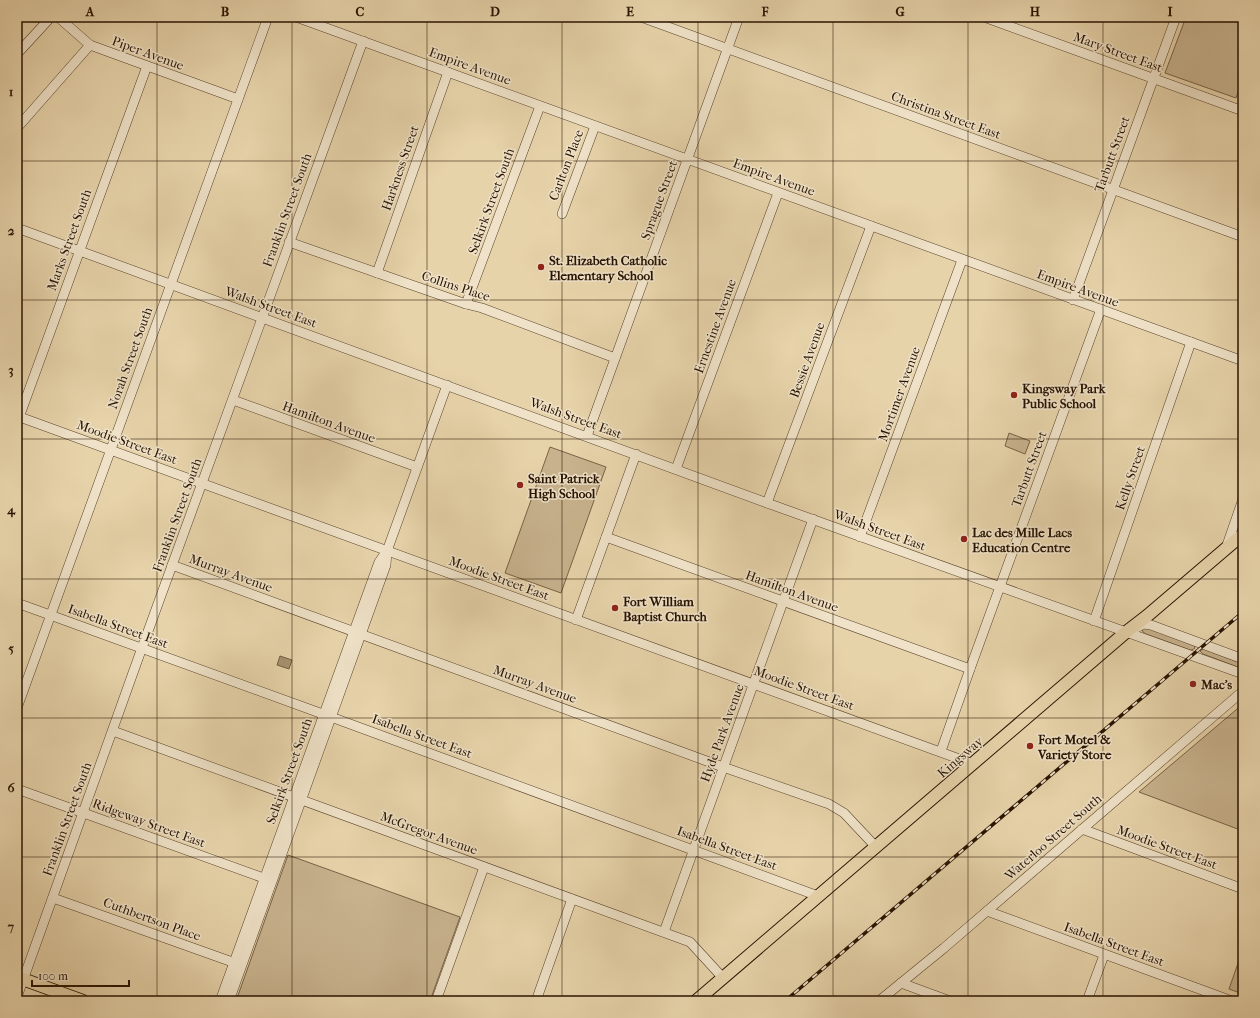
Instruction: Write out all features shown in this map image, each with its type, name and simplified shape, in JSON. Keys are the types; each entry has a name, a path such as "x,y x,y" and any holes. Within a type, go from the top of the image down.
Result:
{"main road":[{"name":"Kingsway","path":"696,1001 1125,633 1243,534"},
{"path":"20,979 82,1001"}],"street":[{"path":"17,54 50,17"},
{"name":"Piper Avenue","path":"58,17 90,45 238,99"},
{"name":"Norah Street South","path":"17,708 268,17"},
{"name":"Empire Avenue","path":"296,17 1243,361"},
{"name":"Christina Street East","path":"641,17 1243,237"},
{"name":"Sprague Street","path":"587,436 739,17"},
{"name":"Mary Street East","path":"984,17 1243,111"},
{"name":"Tarbutt Street","path":"1073,300 1176,17"},
{"name":"Franklin Street South","path":"17,997 20,979 53,898 112,731 363,41"},
{"path":"17,128 90,45"},
{"name":"Marks Street South","path":"18,419 147,66"},
{"name":"Harkness Street","path":"377,273 448,72"},
{"name":"Selkirk Street South","path":"466,304 540,106"},
{"name":"Carlton Place","path":"562,214 595,126"},
{"name":"Ernestine Avenue","path":"676,469 778,193"},
{"name":"Bessie Avenue","path":"767,503 871,226"},
{"name":"Walsh Street East","path":"17,228 813,520 1243,674"},
{"name":"Collins Place","path":"289,242 466,304 482,308 615,358"},
{"name":"Mortimer Avenue","path":"860,536 962,260"},
{"name":"Tarbutt Street","path":"942,751 970,669 1101,310"},
{"name":"Kelly Street","path":"1094,621 1191,342"},
{"name":"Selkirk Street South","path":"229,1001 238,964 357,633 386,565 387,551 447,385"},
{"name":"Hamilton Avenue","path":"233,400 417,468"},
{"name":"Moodie Street East","path":"18,419 202,483 576,620 942,751 973,764"},
{"path":"576,620 636,454"},
{"path":"1225,550 1243,499"},
{"name":"Hyde Park Avenue","path":"664,932 782,602 813,520"},
{"name":"Hamilton Avenue","path":"606,537 970,669"},
{"name":"Murray Avenue","path":"172,566 723,767 829,804 844,813 876,847"},
{"name":"Isabella Street East","path":"17,604 327,715 818,896"},
{"path":"1125,633 1143,624 1151,625 1243,659"},
{"name":"Waterloo Street South","path":"879,1001 987,911 1243,691"},
{"name":"McGregor Avenue","path":"112,731 690,942 723,978"},
{"name":"Ridgeway Street East","path":"17,789 268,880"},
{"name":"Moodie Street East","path":"1082,829 1243,889"},
{"path":"436,1001 484,867"},
{"name":"Cuthbertson Place","path":"53,898 238,964"},
{"path":"536,1001 572,899"},
{"name":"Isabella Street East","path":"987,911 1232,1001"},
{"path":"1087,1001 1104,955"},
{"name":"Selkirk Street South","path":"220,1001 238,964"},
{"path":"901,983 950,1001"}],"shaded area":[{"path":"1186,17 1243,17 1243,78 1236,98 1165,73"},
{"path":"1009,433 1030,441 1025,454 1005,446"},
{"path":"550,447 606,467 561,593 505,573"},
{"path":"1146,627 1194,645 1195,648 1190,650 1146,634 1142,629"},
{"path":"1204,649 1243,664 1243,669 1203,654 1200,651"},
{"path":"280,656 292,660 289,669 277,665"},
{"path":"1243,704 1243,831 1139,792"},
{"path":"288,855 460,917 430,1001 236,1001"},
{"path":"1243,949 1243,994 1229,989"}],"railway":[{"path":"785,1001 1243,612"}],"place":[{"name":"St. Elizabeth Catholic Elementary School","path":"541,267"},
{"name":"Kingsway Park Public School","path":"1014,395"},
{"name":"Saint Patrick High School","path":"520,485"},
{"name":"Lac des Mille Lacs Education Centre","path":"964,539"},
{"name":"Fort William Baptist Church","path":"615,608"},
{"name":"Mac's","path":"1193,684"},
{"name":"Fort Motel & Variety Store","path":"1030,746"}]}
